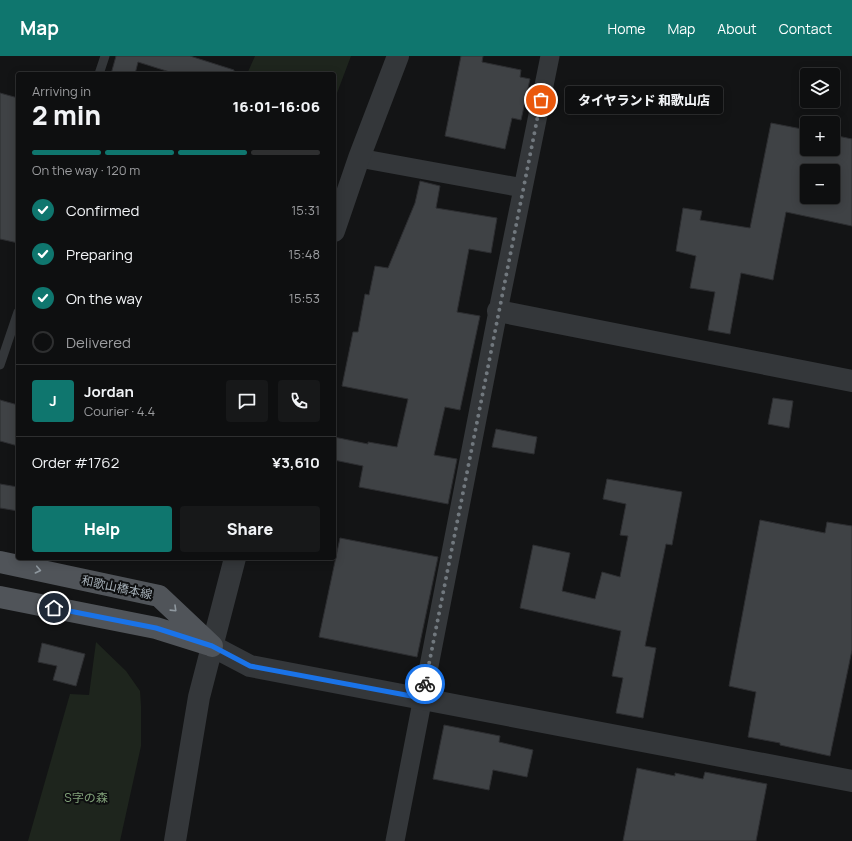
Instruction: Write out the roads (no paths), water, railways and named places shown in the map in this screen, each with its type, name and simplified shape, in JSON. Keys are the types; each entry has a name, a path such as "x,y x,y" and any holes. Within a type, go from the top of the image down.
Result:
{"main road":[{"name":"和歌山橋本線","path":"0,562 159,596 212,646"},
{"path":"0,597 156,628 212,646"}],"street":[{"path":"336,226 359,158 398,56"},
{"path":"395,841 498,311 550,56"},
{"path":"359,158 523,188"},
{"path":"498,311 852,381"},
{"path":"175,841 199,697 234,560"},
{"path":"212,646 250,666 852,781"}],"lane":[{"path":"100,72 105,56"},
{"path":"0,365 16,318"}],"place":[{"name":"タイヤランド 和歌山店","path":"541,100"}],"park label":[{"name":"S字の森","path":"86,797"}]}
